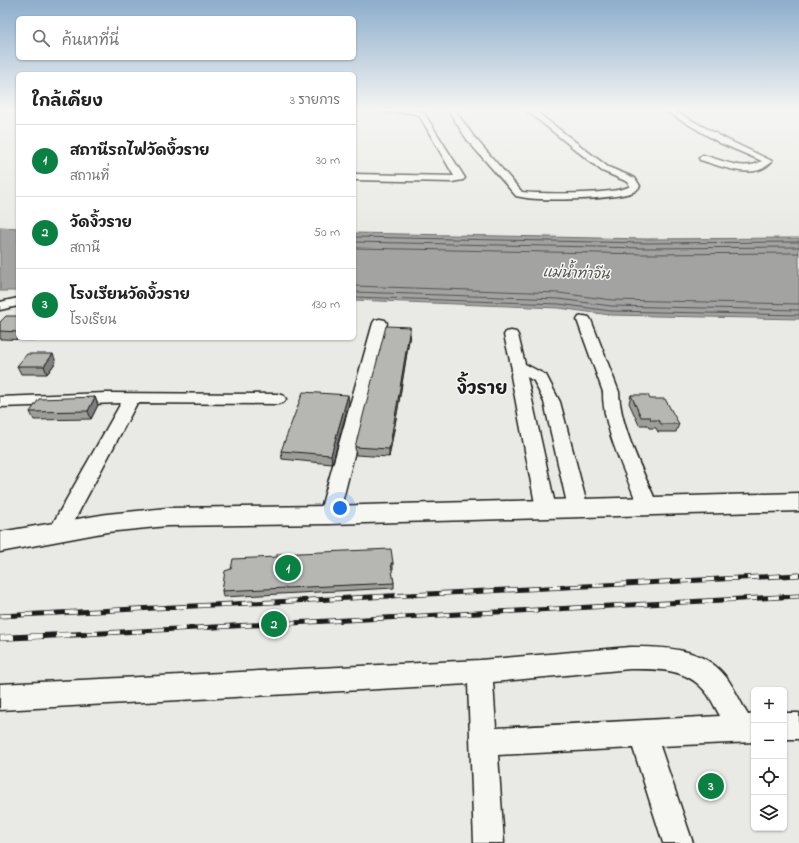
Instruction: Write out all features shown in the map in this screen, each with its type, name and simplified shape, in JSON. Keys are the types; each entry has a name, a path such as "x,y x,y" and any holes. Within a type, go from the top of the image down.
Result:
{"street":[{"path":"356,178 460,178 443,149"},
{"path":"480,149 519,194 589,194 630,190 635,186 632,180 605,169 579,149"},
{"path":"703,158 743,169 750,169 765,164 768,161 742,149"},
{"path":"0,306 16,302"},
{"path":"584,320 611,392 610,404 616,425 648,506"},
{"path":"329,515 380,324"},
{"path":"511,335 517,361 520,367 519,376 546,509"},
{"path":"520,367 540,378 552,402 578,508"},
{"path":"58,532 131,399"},
{"path":"0,402 131,399 278,399"},
{"path":"0,542 115,522 167,517 329,515 799,502"},
{"path":"0,697 480,672 630,658 663,658 685,662 705,673 717,686 748,728"},
{"path":"480,672 489,843"},
{"path":"787,726 799,726"},
{"path":"483,742 748,728"},
{"path":"642,733 678,843"}],"water":[{"path":"0,227 16,228 16,291 0,291"},
{"name":"แม่น้ำท่าจีน","path":"356,233 645,239 799,238 799,319 610,315 559,308 356,300"}],"building":[{"path":"6,316 16,316 16,332 0,331 0,322"},
{"path":"386,326 410,327 389,449 355,447"},
{"path":"27,354 53,354 44,366 17,366"},
{"path":"303,392 348,395 331,455 281,451"},
{"path":"631,395 648,395 650,399 665,399 679,424 661,424 658,420 651,420 650,417 641,417"},
{"path":"95,397 88,411 30,412 39,399"},
{"path":"391,549 393,563 391,563 394,583 222,591 225,571 231,569 233,559 277,557 277,554"}],"railway":[{"path":"0,616 799,575"},
{"path":"82,634 799,596"},
{"path":"0,638 82,634"},
{"path":"65,635 82,634"}],"place":[{"name":"สถานีรถไฟวัดงิ้วราย","path":"288,568"},
{"name":"วัดงิ้วราย","path":"274,624"},
{"name":"โรงเรียนวัดงิ้วราย","path":"711,786"}],"district":[{"name":"งิ้วราย","path":"482,390"}]}
